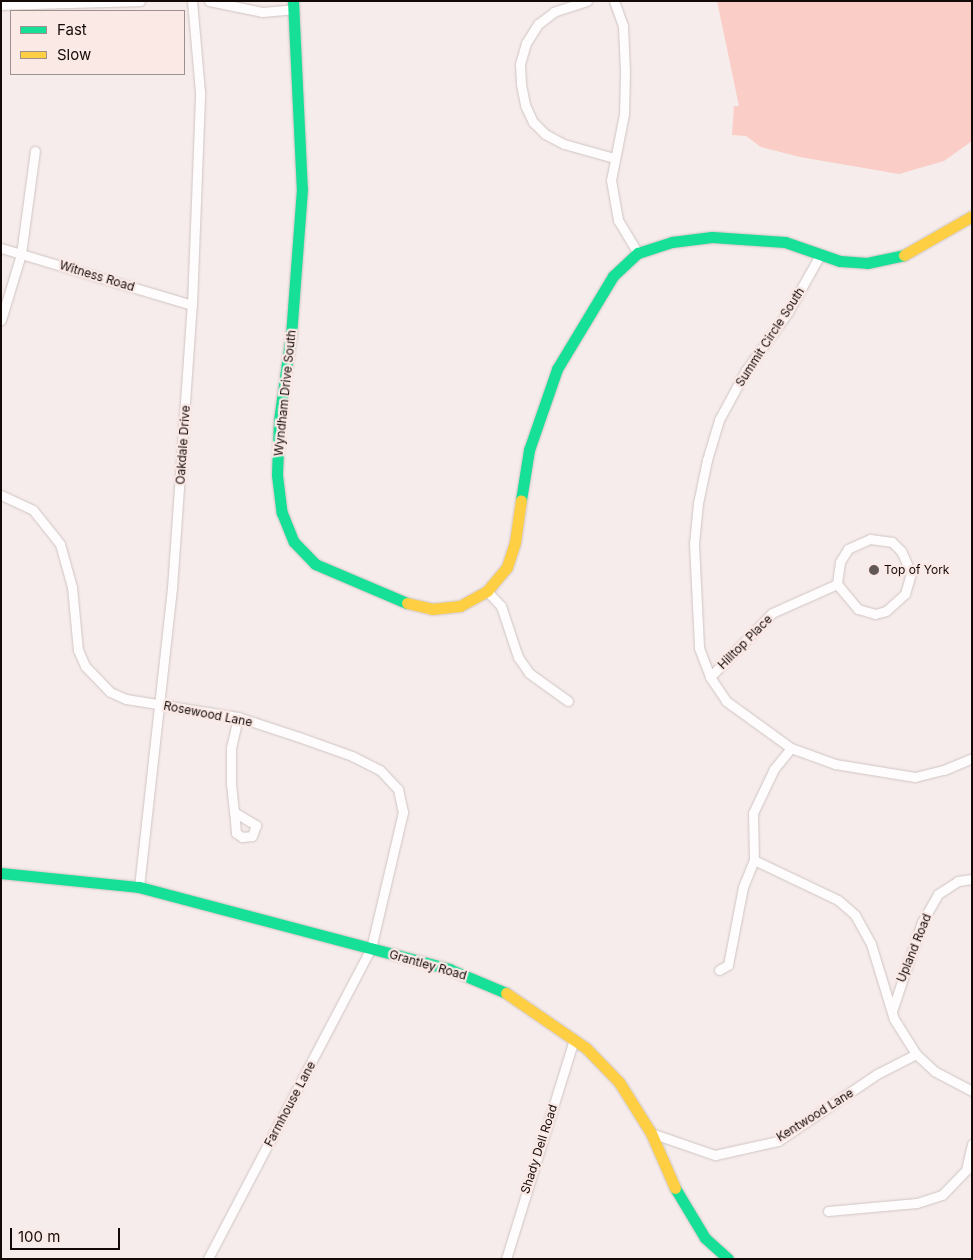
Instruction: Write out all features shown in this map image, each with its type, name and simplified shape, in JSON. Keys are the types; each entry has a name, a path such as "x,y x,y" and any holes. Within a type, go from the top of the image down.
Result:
{"street":[{"path":"1,5 140,1"},
{"name":"Oakdale Drive","path":"139,887 172,588 192,305 200,92 192,1"},
{"path":"209,1 262,12 293,5"},
{"path":"588,1 554,12 538,24 524,50 520,64 521,84 525,105 533,122 545,134 564,144 614,158"},
{"path":"614,1 623,26 625,71 624,114 611,180 613,201 618,220 638,253"},
{"name":"Wyndham Drive South","path":"293,5 302,189 291,334 280,420 277,475 282,513 294,542 315,564 398,601 432,608 460,606 487,591 507,567 515,542 528,450 557,370 613,276 638,253 672,242 712,237 785,242 840,261 867,263 900,256 972,216"},
{"path":"1,320 21,254 35,151"},
{"name":"Witness Road","path":"1,248 192,305"},
{"name":"Summit Circle South","path":"820,255 788,312 746,370 719,420 707,460 698,503 694,544 698,648 710,677 726,701 791,748 835,764 915,777 944,770 972,758"},
{"name":"Rosewood Lane","path":"1,495 33,510 60,544 72,587 78,650 85,666 110,692 126,699 238,717 352,756 380,770 398,790 403,812 371,948"},
{"path":"870,538 892,542 901,551 911,573 905,594 898,602 875,614 858,609 837,584 840,562 848,549 870,538"},
{"name":"Hilltop Place","path":"710,677 772,613 837,584"},
{"path":"487,591 501,606 518,657 523,665 568,701"},
{"path":"234,812 231,748 238,717"},
{"path":"719,970 728,965 743,887 754,860 753,813 774,769 791,748"},
{"path":"754,860 838,900 855,915 872,944 892,1011 916,1054 934,1071 972,1091"},
{"name":"Grantley Road","path":"1,873 55,876 139,887 371,948 487,984 574,1039 619,1082 651,1132 686,1211 705,1238 728,1259"},
{"name":"Upland Road","path":"892,1011 916,940 938,894 958,881 972,880"},
{"name":"Farmhouse Lane","path":"208,1259 371,948"},
{"name":"Shady Dell Road","path":"506,1259 574,1039"},
{"name":"Kentwood Lane","path":"651,1132 715,1155 778,1141 877,1074 916,1054"},
{"path":"828,1211 917,1203 942,1195 966,1170 972,1144"}],"shaded area":[{"path":"717,1 972,1 972,141 944,161 899,174 800,157 761,147 746,136 732,135 734,106 739,106"}],"traffic: fast":[{"path":"293,1 302,189 291,334 279,420 277,475 282,513 294,542 315,564 407,603"},
{"path":"521,500 529,450 557,369 613,276 638,253 672,242 712,237 785,242 840,261 867,263 904,255"},
{"path":"1,873 139,887 449,969 506,993"},
{"path":"675,1188 705,1238 728,1259"}],"traffic: slow":[{"path":"904,255 972,216"},
{"path":"407,603 432,609 460,606 487,591 507,567 515,542 521,500"},
{"path":"506,993 586,1048 619,1082 651,1133 675,1188"}],"place":[{"name":"Top of York","path":"874,570"}]}
